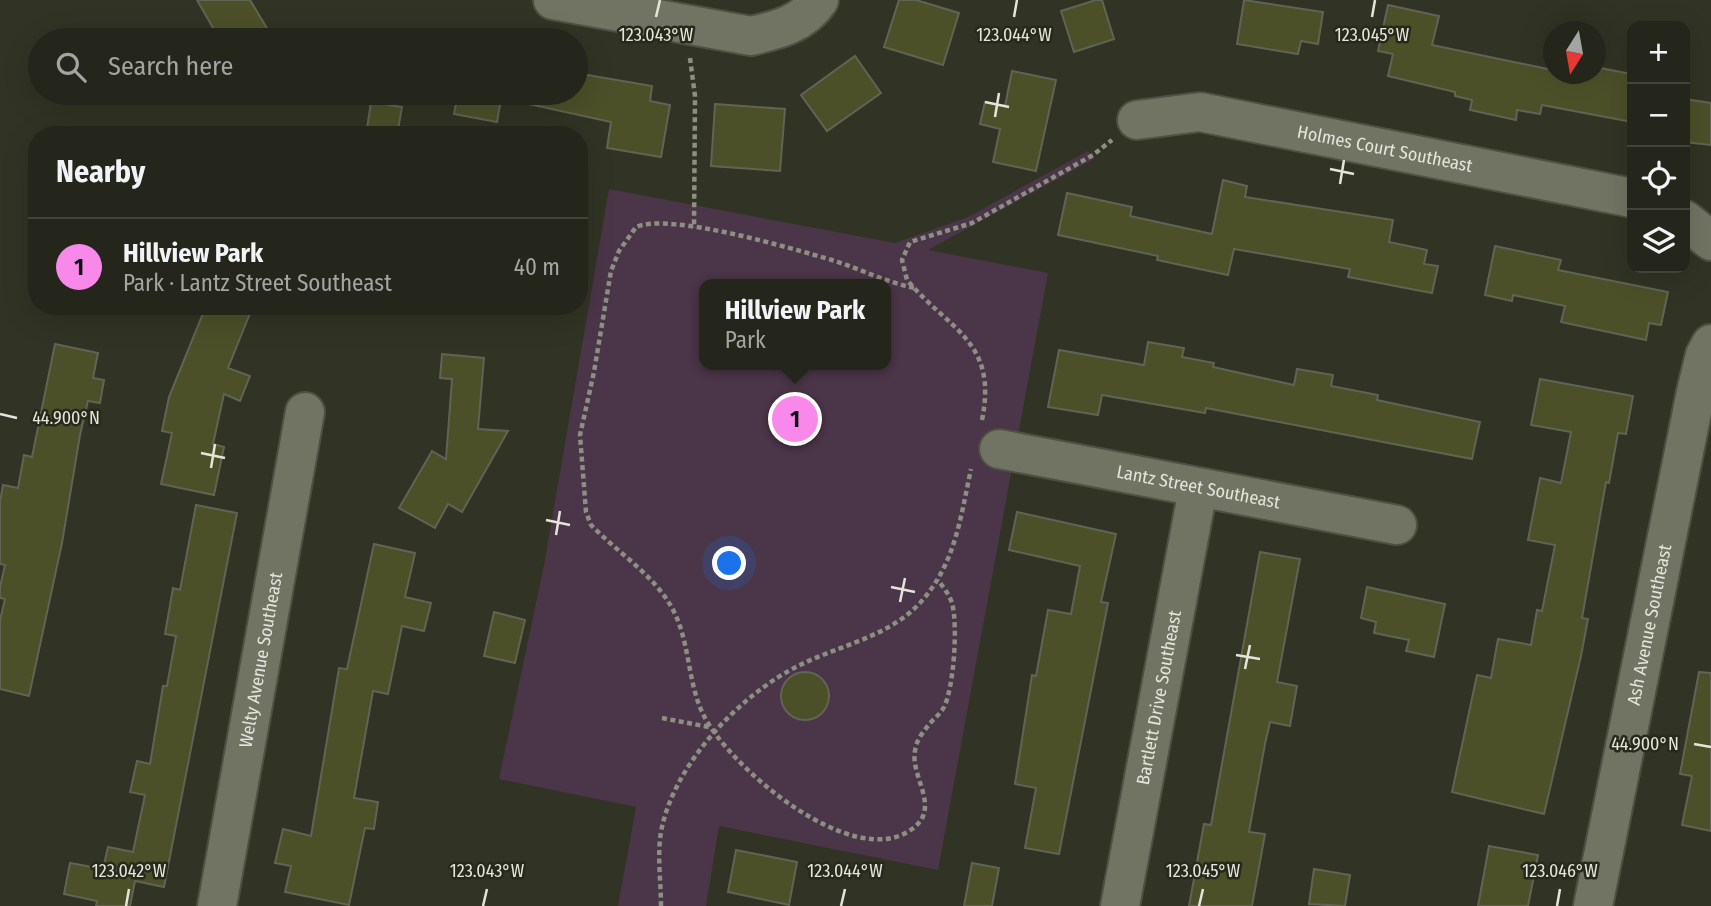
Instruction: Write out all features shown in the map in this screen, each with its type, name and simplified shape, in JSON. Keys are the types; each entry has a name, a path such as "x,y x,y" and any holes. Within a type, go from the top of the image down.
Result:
{"street":[{"path":"553,0 751,36 780,30 801,19 819,0"},
{"name":"Holmes Court Southeast","path":"1137,120 1200,112 1627,197"},
{"path":"1690,224 1711,241"},
{"name":"Ash Avenue Southeast","path":"1593,906 1696,392 1705,355 1711,344"},
{"name":"Welty Avenue Southeast","path":"217,906 304,412"},
{"name":"Lantz Street Southeast","path":"984,445 1198,489 1397,525"},
{"name":"Bartlett Drive Southeast","path":"1120,906 1198,489"}],"path":[{"path":"690,54 695,96 694,228"},
{"path":"662,906 660,845 665,813 681,776 700,748 772,682 800,664 893,623 916,607 937,580 955,546 984,445 986,388 979,356 956,327 907,279 902,260 910,242 972,223 1093,155 1137,120"},
{"path":"887,279 831,260 694,228 644,224 630,234 619,251 609,282 593,380 580,435 588,518 656,587 673,610 692,690 714,735 784,800 812,820 866,839 892,839 912,829 919,823 925,806 914,752 922,734 945,705 951,677 954,618 951,602 937,580"},
{"path":"891,280 914,288"},
{"path":"662,718 710,728"}],"shaded area":[{"path":"1088,151 1094,159 928,250 1048,273 938,870 719,826 706,906 618,906 636,807 499,779 544,565 609,189 895,243 968,217"}],"building":[{"path":"197,0 250,0 267,28 213,28"},
{"path":"899,0 916,0 959,13 943,65 884,47"},
{"path":"1102,0 1114,39 1074,52 1061,11"},
{"path":"1244,0 1323,12 1318,44 1301,41 1298,54 1237,44"},
{"path":"1388,5 1439,16 1432,45 1543,68 1543,84 1606,84 1606,69 1627,73 1627,121 1542,105 1540,114 1517,110 1516,120 1470,110 1472,100 1455,96 1455,92 1388,76 1393,54 1378,51"},
{"path":"855,56 881,93 827,131 801,95"},
{"path":"1012,71 1056,80 1036,171 993,162 1000,129 980,124 985,102 1005,106"},
{"path":"588,75 652,86 650,101 670,105 661,157 607,148 611,122 533,105 588,105"},
{"path":"1690,100 1711,103 1711,145 1690,143"},
{"path":"715,104 785,109 780,171 711,166"},
{"path":"371,105 402,107 399,126 367,126"},
{"path":"456,105 500,105 497,122 454,114"},
{"path":"1223,180 1247,186 1245,197 1393,220 1389,242 1427,250 1424,264 1438,266 1432,293 1348,277 1350,269 1234,249 1228,275 1157,260 1158,256 1058,235 1067,193 1132,207 1130,216 1212,234"},
{"path":"1495,246 1561,260 1558,270 1668,292 1661,325 1649,323 1646,340 1561,322 1565,306 1513,295 1512,301 1485,295"},
{"path":"202,315 249,315 228,368 250,376 240,401 224,394 213,444 224,447 214,495 161,484 172,433 162,431 169,397"},
{"path":"1148,342 1184,348 1182,357 1214,363 1213,367 1294,385 1297,369 1333,375 1331,386 1378,395 1377,400 1480,422 1472,459 1206,408 1205,413 1102,395 1098,415 1048,407 1059,350 1144,365"},
{"path":"55,344 98,353 93,378 104,380 100,403 88,401 62,543 29,696 0,689 0,620 5,599 0,598 0,587 5,565 0,564 0,502 3,485 18,488 24,455 32,457"},
{"path":"442,354 484,358 478,429 508,431 462,512 448,504 435,528 399,508 432,451 446,459 452,379 440,378"},
{"path":"1540,379 1633,396 1626,434 1618,433 1609,483 1606,482 1582,618 1588,619 1544,814 1452,792 1477,675 1491,678 1498,639 1531,645 1537,610 1542,611 1555,545 1528,540 1540,478 1561,483 1571,432 1531,425"},
{"path":"196,505 237,513 164,887 135,881 130,906 96,906 97,901 64,894 70,863 103,869 108,847 133,852 145,795 130,792 137,761 150,764 163,686 167,686 176,636 165,634 173,588 180,590"},
{"path":"1017,512 1116,534 1101,602 1108,603 1059,854 1025,848 1036,788 1015,784 1032,675 1036,676 1048,610 1071,614 1080,566 1009,550"},
{"path":"374,544 415,553 405,597 431,603 424,631 402,626 388,694 373,691 354,798 378,802 374,829 365,828 349,905 285,892 291,866 275,863 283,829 311,836 339,668 347,669"},
{"path":"1260,552 1300,559 1277,682 1297,686 1290,726 1270,722 1265,744 1249,832 1265,834 1252,906 1189,906 1204,824 1211,825"},
{"path":"1367,587 1445,604 1434,657 1406,651 1409,640 1374,633 1376,622 1361,618"},
{"path":"494,612 525,620 515,663 484,656"},
{"path":"805,672 822,679 829,696 822,713 805,720 788,713 781,696 788,679"},
{"path":"1699,672 1711,673 1711,831 1682,825 1692,776 1680,774"},
{"path":"1489,846 1538,855 1528,906 1478,906"},
{"path":"736,850 797,862 789,905 728,892"},
{"path":"972,863 999,868 992,906 964,906"},
{"path":"1314,869 1350,875 1345,906 1309,904"}],"place":[{"name":"Hillview Park","path":"795,419"}]}
